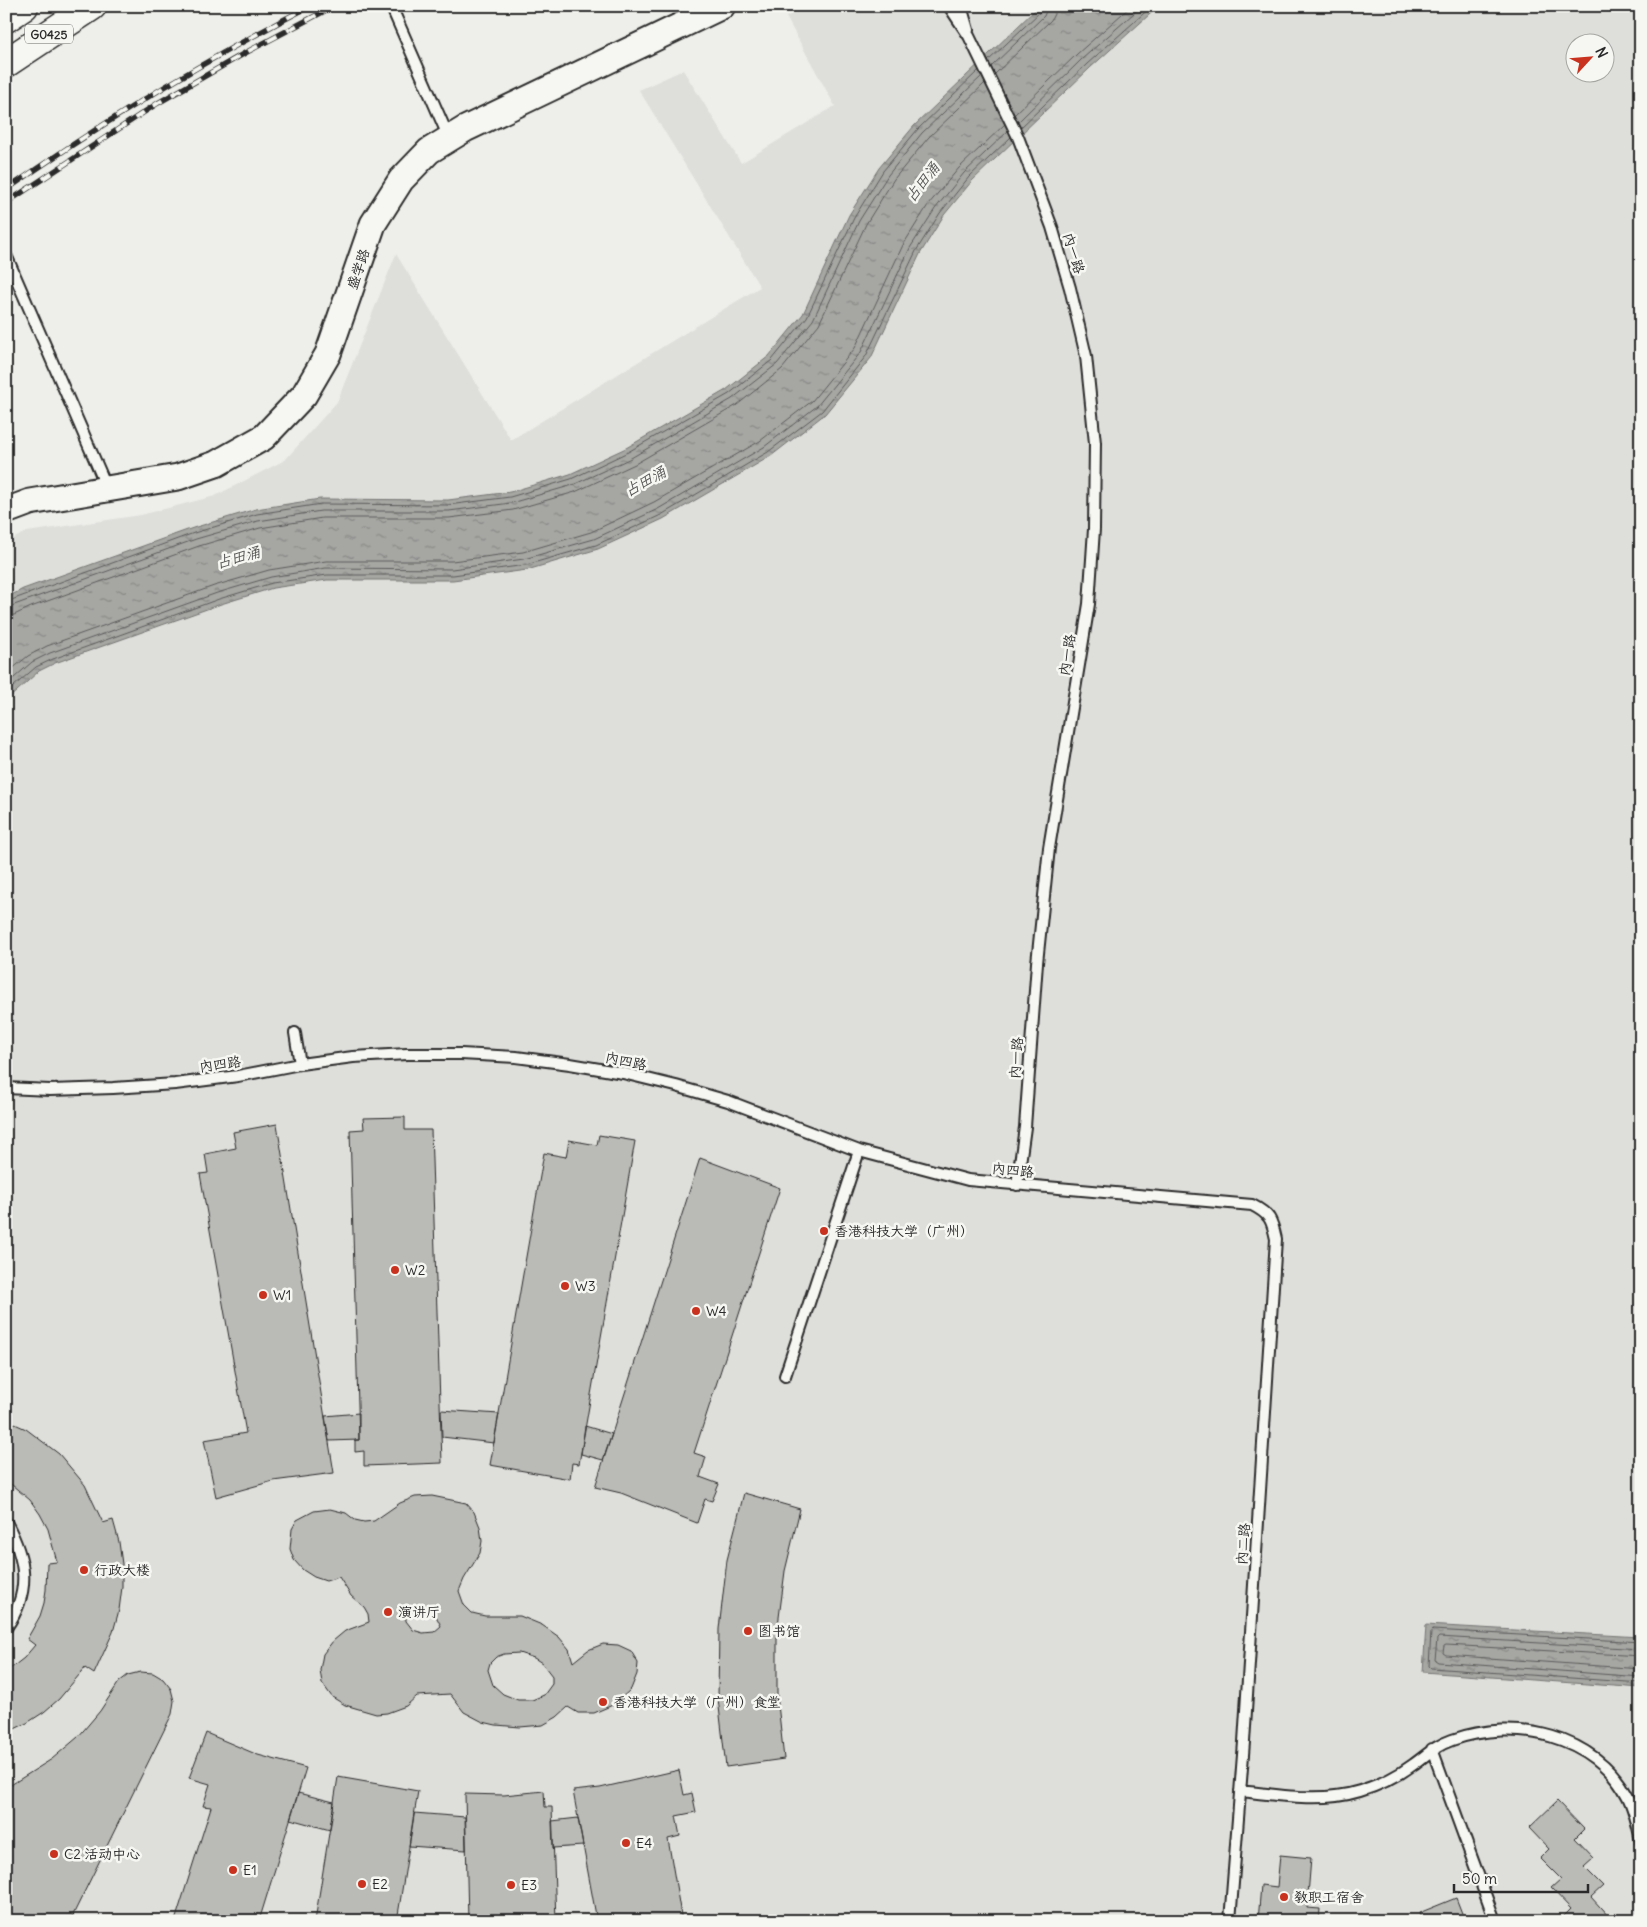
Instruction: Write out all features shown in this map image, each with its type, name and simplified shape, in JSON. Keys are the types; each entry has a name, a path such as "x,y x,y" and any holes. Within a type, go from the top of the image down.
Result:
{"highway":[{"name":"G0425","path":"6,18 24,6"},
{"name":"G0425","path":"6,62 92,6"}],"street":[{"name":"盛学路","path":"6,511 30,502 178,477 216,464 264,437 304,395 328,354 373,224 401,180 429,151 474,124 722,6"}],"lane":[{"path":"391,6 449,139"},
{"path":"949,6 969,36"},
{"path":"961,6 969,36"},
{"name":"内一路","path":"969,36 1018,137 1052,228 1070,288 1086,356 1095,443 1094,529 1089,604 1049,848 1037,963 1025,1127 1017,1185"},
{"path":"6,255 108,488"},
{"path":"295,1033 300,1064"},
{"name":"内四路","path":"6,1088 50,1090 175,1084 238,1076 300,1064 353,1057 461,1054 516,1057 623,1073 720,1099 859,1151 968,1180 1227,1202"},
{"path":"785,1376 859,1151"},
{"name":"内二路","path":"1227,1202 1252,1205 1261,1209 1269,1216 1276,1239 1230,1921"},
{"path":"6,1522 18,1544 24,1568 22,1594 14,1618 6,1628"},
{"path":"1240,1791 1316,1799 1339,1796 1360,1791 1386,1781 1416,1763 1432,1749 1458,1738 1494,1731 1515,1730 1558,1738 1578,1747 1598,1760 1615,1778 1629,1798 1637,1821 1641,1841"},
{"path":"1432,1749 1495,1921"}],"shaded area":[{"name":"香港科技大学（广州）","path":"809,6 1641,6 1641,1921 6,1921 6,542 27,532 141,515 215,496 285,460 337,402 396,254 511,440 760,287 639,90 683,70 741,163 835,106 786,17"}],"water":[{"name":"占田涌","path":"1039,6 1159,6 1090,68 972,181 944,215 920,254 871,358 825,414 771,456 663,519 598,549 527,570 453,580 327,580 273,588 221,604 55,663 39,671 6,701 6,598 23,589 193,528 256,509 320,499 448,500 510,492 570,474 626,448 726,390 769,356 803,314 849,215 879,168 914,126"},
{"path":"1426,1625 1641,1637 1641,1688 1423,1672"}],"building":[{"name":"W2","path":"405,1117 405,1130 431,1130 442,1463 364,1466 364,1451 355,1452 355,1440 359,1440 350,1130 364,1129 363,1118"},
{"name":"W1","path":"277,1124 334,1473 273,1481 216,1497 204,1440 246,1433 200,1174 208,1173 205,1154 236,1148 233,1132"},
{"name":"W3","path":"599,1135 635,1141 579,1464 572,1463 570,1479 490,1465 544,1153 566,1157 569,1140 597,1145"},
{"name":"W4","path":"700,1158 780,1188 694,1453 706,1457 700,1477 719,1484 712,1501 705,1499 697,1523 621,1493 595,1487"},
{"path":"441,1410 499,1414 494,1443 442,1437"},
{"path":"359,1413 359,1440 329,1441 325,1416"},
{"name":"行政大楼","path":"6,1420 26,1429 59,1454 85,1485 103,1523 113,1520 122,1564 122,1587 119,1610 113,1632 94,1674 85,1668 59,1699 44,1712 6,1733 6,1672 24,1658 35,1645 27,1639 40,1616 44,1603 47,1563 57,1562 48,1529 40,1514 30,1500 6,1480"},
{"path":"585,1426 612,1434 603,1460 581,1454"},
{"name":"图书馆","path":"744,1493 800,1509 785,1571 777,1633 777,1695 784,1759 726,1767 718,1698 719,1629 727,1560"},
{"name":"演讲厅","path":"432,1496 466,1503 474,1512 480,1527 482,1541 480,1553 459,1591 464,1605 472,1613 485,1616 520,1616 542,1625 559,1637 569,1649 573,1662 588,1650 603,1644 618,1645 631,1651 638,1663 637,1674 631,1689 615,1704 594,1713 578,1713 568,1707 557,1717 543,1725 520,1727 483,1722 464,1712 450,1694 417,1696 406,1706 387,1713 376,1714 345,1705 332,1697 322,1683 320,1670 323,1654 333,1641 345,1631 369,1622 368,1614 364,1607 351,1596 339,1577 326,1581 314,1577 303,1570 294,1560 290,1549 292,1529 297,1520 314,1511 330,1509 346,1513 355,1520 364,1522 374,1521 400,1503 415,1497","holes":["419,1609 427,1610 436,1616 441,1626 434,1632 423,1633 413,1630 406,1621 406,1614","519,1653 542,1663 552,1676 552,1684 544,1695 532,1700 518,1700 503,1694 493,1685 488,1670 490,1663 496,1657 504,1654"]},
{"name":"C2 活动中心","path":"140,1672 153,1673 163,1679 171,1689 174,1701 172,1714 70,1921 6,1921 6,1788 52,1759 78,1737 100,1711 119,1682 128,1675"},
{"name":"E1","path":"206,1733 258,1755 306,1768 259,1921 175,1921 211,1807 203,1806 210,1784 189,1778"},
{"name":"E4","path":"679,1770 684,1795 692,1793 696,1812 676,1816 680,1836 668,1839 682,1921 597,1921 573,1791 600,1788"},
{"name":"E2","path":"338,1777 418,1791 397,1921 315,1921"},
{"name":"E3","path":"544,1791 545,1807 552,1807 556,1921 468,1921 465,1794 504,1795"},
{"path":"298,1793 334,1802 330,1830 290,1819"},
{"path":"1557,1801 1584,1829 1575,1838 1594,1858 1584,1867 1603,1886 1591,1897 1610,1918 1607,1921 1566,1921 1563,1917 1571,1909 1551,1888 1561,1879 1540,1858 1549,1849 1529,1828"},
{"path":"414,1813 465,1817 466,1850 409,1846"},
{"path":"578,1818 583,1846 553,1848 552,1821"},
{"name":"教职工宿舍","path":"1280,1855 1311,1858 1307,1908 1320,1909 1319,1921 1258,1921 1261,1885 1277,1887"},
{"path":"1456,1898 1465,1921 1422,1921 1419,1913"}],"railway":[{"path":"6,190 80,140 155,93 232,48 310,6"},
{"path":"6,203 158,103 245,53 334,6"}],"place":[{"name":"香港科技大学（广州）","path":"824,1231"},
{"name":"W2","path":"395,1270"},
{"name":"W3","path":"565,1286"},
{"name":"W1","path":"263,1295"},
{"name":"W4","path":"696,1311"},
{"name":"行政大楼","path":"84,1570"},
{"name":"演讲厅","path":"388,1612"},
{"name":"图书馆","path":"748,1631"},
{"name":"香港科技大学（广州）食堂","path":"603,1702"},
{"name":"E4","path":"626,1843"},
{"name":"C2 活动中心","path":"54,1854"},
{"name":"E1","path":"233,1870"},
{"name":"E2","path":"362,1884"},
{"name":"E3","path":"511,1885"},
{"name":"教职工宿舍","path":"1284,1897"}]}
